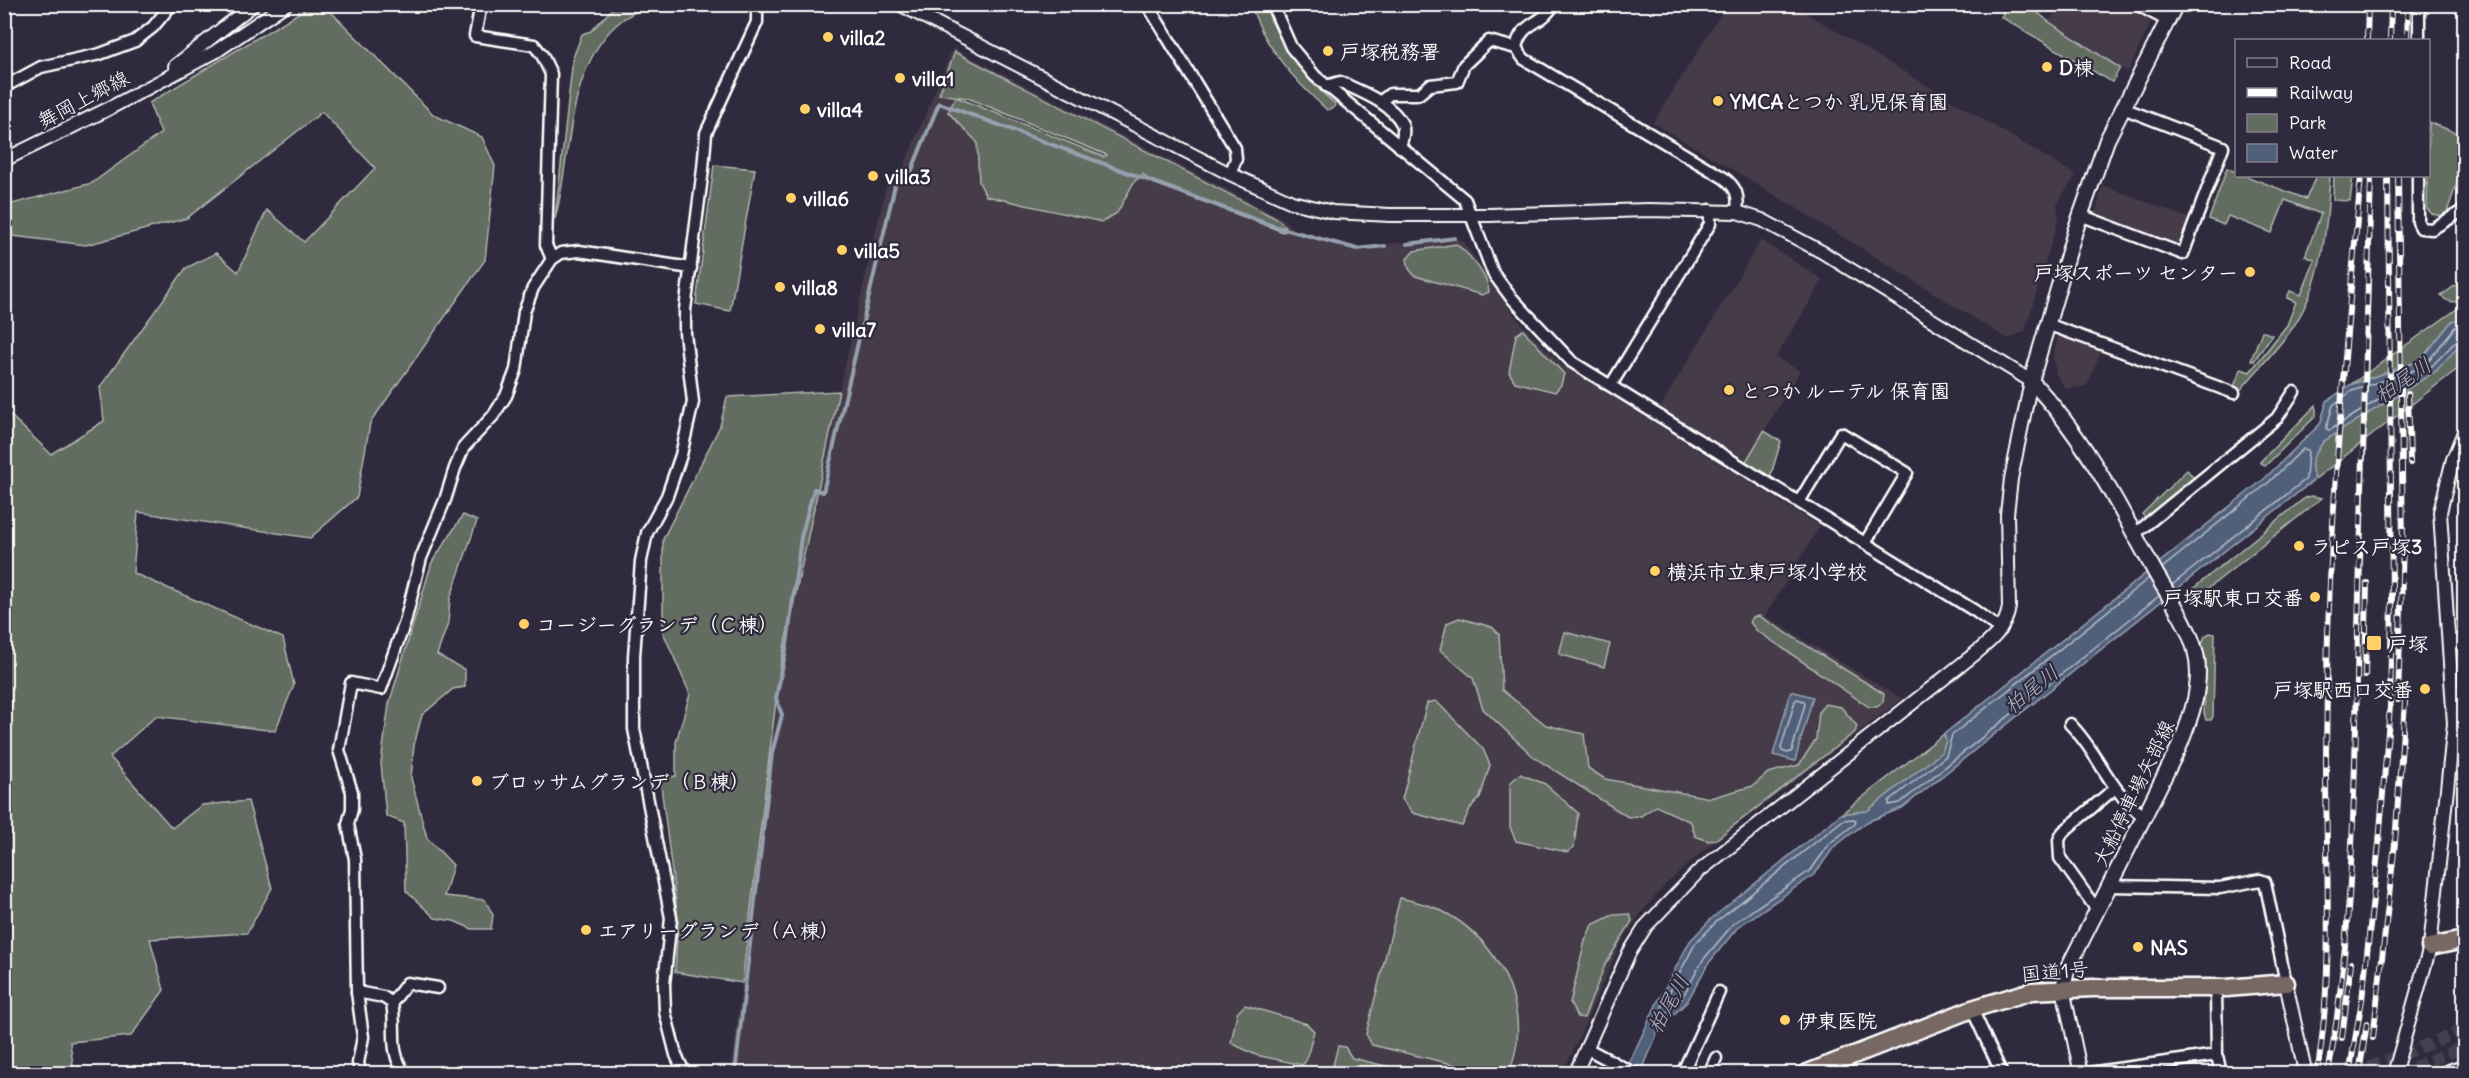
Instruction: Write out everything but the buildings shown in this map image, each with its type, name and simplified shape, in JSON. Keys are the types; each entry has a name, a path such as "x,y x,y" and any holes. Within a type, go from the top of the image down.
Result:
{"highway":[{"path":"2430,947 2464,939"},
{"name":"国道1号","path":"1805,1074 1972,1009 2032,991 2216,989 2286,983"}],"main road":[{"path":"2136,537 2081,443 2054,405 2031,381 2080,215 2107,140 2176,4"},
{"name":"大船停車場矢部線","path":"2063,989 2067,970 2183,738 2193,710 2196,690 2195,650 2136,537"}],"street":[{"path":"4,87 41,67 99,54 135,41 153,27 172,4"},
{"name":"舞岡上郷線","path":"148,87 254,4"},
{"name":"舞岡上郷線","path":"4,160 108,109 215,52 286,4"},
{"path":"481,4 475,36 534,45 542,55 551,74 546,245 552,259"},
{"path":"685,1074 676,1054 665,1012 664,984 671,918 634,729 634,656 641,561 647,533 670,486 681,455 693,402 685,333 685,310 706,133 757,22 757,4"},
{"path":"898,4 1230,174 1292,202 1333,212 1357,214 1472,215 1710,210 1737,212 1762,220 1822,252 2031,381 2011,479 2007,514 2009,607 2007,619 2001,630 1967,660 1698,872 1672,896 1646,926 1629,954 1575,1074"},
{"path":"1147,4 1235,148 1236,159 1230,174"},
{"path":"1272,4 1291,46 1315,76 1465,200 1482,250 1493,273 1510,296 1572,362 1975,611 2001,630"},
{"path":"1516,48 1518,37 1525,28 1548,15 1554,4"},
{"path":"2136,4 2168,21"},
{"path":"2419,4 2419,39"},
{"path":"1381,101 1390,94 1419,94 1431,85 1457,82 1464,65 1490,41 1516,48 1524,58 1724,178 1734,186 1739,198 1737,212"},
{"path":"1326,86 1340,82 1381,101 1401,123 1403,134 1400,147"},
{"path":"2080,215 2183,254 2223,147 2123,108"},
{"path":"2418,177 2418,222 2421,228 2432,229 2464,210"},
{"path":"1611,385 1710,224 1710,210"},
{"path":"361,1074 358,1063 363,1037 357,992 355,859 348,824 352,809 352,792 339,750 351,682 381,689 405,622 421,558 445,500 455,468 464,447 493,416 506,396 516,370 524,312 533,288 552,259 561,253 579,251 691,268"},
{"path":"2047,324 2234,393"},
{"path":"2136,537 2277,418 2294,392"},
{"path":"2394,1074 2430,947 2454,724 2440,512 2459,460 2464,432"},
{"path":"1799,502 1841,433 1907,473 1865,543"},
{"path":"2449,642 2464,641"},
{"path":"2070,723 2114,789 2144,817"},
{"path":"2097,910 2060,858 2059,840 2063,832 2114,789"},
{"path":"2109,886 2220,888 2260,880 2265,882 2304,1067 2303,1074"},
{"path":"392,1003 407,984 438,988"},
{"path":"2063,989 2081,1074 2217,1055"},
{"path":"2216,989 2217,1055 2221,1074"},
{"path":"357,992 383,997 392,1003 395,1017 393,1040 396,1061 405,1074"},
{"path":"1682,1074 1719,992"},
{"path":"1972,1009 2002,1074"},
{"path":"1586,1048 1635,1074"},
{"path":"1709,1074 1716,1058"},
{"path":"2439,1074 2458,1067 2464,1069"}],"shaded area":[{"path":"2062,4 2122,5 2152,20 2128,72 2049,21"},
{"path":"1726,5 1793,5 2076,175 2057,204 2059,217 2025,331 2008,339 1734,170 1653,123"},
{"path":"953,48 1282,218 1293,229 1360,247 1451,237 1463,241 1516,318 1562,365 1820,526 1765,616 1902,699 1701,853 1665,885 1642,912 1621,943 1563,1073 731,1074 780,667 839,391 888,178 901,173"},
{"path":"2103,185 2191,219 2181,245 2176,247 2097,218 2095,214"},
{"name":"とつか ルーテル 保育園","path":"1761,240 1823,280 1776,357 1800,371 1745,463 1659,409"},
{"path":"2059,331 2103,347 2087,386 2066,389 2056,375 2053,357"}],"green space":[{"path":"312,5 324,5 434,115 482,137 495,166 485,260 370,423 357,497 310,538 138,512 133,573 283,638 294,685 275,731 156,716 110,757 172,828 202,805 248,801 272,888 247,933 150,939 164,990 131,1036 70,1042 74,1073 5,1073 5,403 10,415 51,454 104,421 100,387 186,268 216,253 238,272 267,210 304,242 375,168 322,112 187,218 86,245 5,235 8,205 92,183 161,133 149,103"},
{"path":"616,5 650,5 622,20 603,39 590,61 580,86 574,113 555,219 573,58 582,34 591,31"},
{"path":"1251,5 1265,5 1277,33 1293,59 1335,104 1334,108 1327,110 1282,62 1264,35"},
{"path":"2001,5 2029,5 2049,22 2120,68 2112,82 2001,17 2006,7"},
{"path":"955,52 1279,220 1288,230 1283,232 1150,181 1143,174 1134,182 1117,213 1102,222 986,196 979,182 977,142 948,112 956,97 1104,157 1107,155 968,98 939,94"},
{"path":"2430,122 2464,136 2464,162 2447,212 2443,216 2432,214 2427,209 2428,177 2430,177"},
{"path":"714,165 755,169 730,311 696,304"},
{"path":"2227,168 2235,172 2235,177 2249,177 2306,199 2316,177 2330,177 2321,256 2317,275 2302,313 2291,330 2238,393 2232,391 2241,369 2250,372 2287,325 2296,302 2287,298 2290,291 2301,295 2315,260 2305,256 2321,214 2285,200 2272,233 2228,216 2224,225 2209,219"},
{"path":"2334,177 2353,177 2350,201 2333,200"},
{"path":"1456,244 1482,272 1489,292 1482,295 1415,276 1409,269 1407,259 1414,251"},
{"path":"2464,279 2464,297 2453,302 2441,296"},
{"path":"2464,304 2464,318 2452,321 2420,361 2350,385"},
{"path":"1523,330 1564,374 1561,385 1555,392 1515,382 1509,372 1516,335"},
{"path":"2262,331 2272,335 2254,361 2251,360"},
{"path":"2464,340 2464,364 2315,479 2312,463 2317,450 2324,441 2436,371"},
{"path":"839,391 780,667 742,983 675,972 678,919 660,778 676,776 676,742 690,694 663,632 663,539 720,426 727,397"},
{"path":"2316,405 2316,416 2265,466 2260,462"},
{"path":"1764,431 1781,441 1770,478 1745,463"},
{"path":"2187,470 2196,480 2146,519 2142,514"},
{"path":"2306,497 2322,498 2196,598 2190,591"},
{"path":"463,515 477,521 450,599 448,623 437,655 465,670 465,687 453,689 422,715 414,745 411,778 427,838 453,865 444,896 485,900 493,915 491,929 472,929 454,921 435,918 406,891 404,823 386,816 381,763 389,704 432,562"},
{"path":"1759,616 1884,694 1883,702 1877,707 1869,707 1756,630 1750,622 1753,617"},
{"path":"1459,618 1492,627 1499,634 1502,690 1546,725 1584,734 1588,768 1605,779 1710,798 1753,786 1768,773 1799,765 1816,739 1819,711 1825,704 1841,707 1857,726 1855,732 1715,840 1708,841 1695,836 1691,822 1656,806 1641,816 1628,817 1535,758 1483,709 1473,678 1440,650 1447,623"},
{"path":"1565,632 1610,644 1604,667 1559,654"},
{"path":"2210,633 2215,634 2213,716 2211,720 2206,720 2204,713 2206,660 2202,644 2205,636"},
{"path":"1436,701 1483,749 1490,765 1480,798 1470,809 1462,826 1413,813 1402,799 1427,703"},
{"path":"1944,734 1946,741 1942,752 1867,811 1841,814"},
{"path":"1520,774 1545,784 1578,813 1574,847 1567,852 1516,841 1510,827 1510,783"},
{"path":"1400,898 1435,908 1458,920 1487,948 1499,964 1514,1001 1517,1021 1516,1046 1510,1073 1490,1073 1372,1045 1366,1034"},
{"path":"1630,914 1632,921 1605,965 1584,1018 1577,1017 1570,1003 1585,941 1592,925 1613,915"},
{"path":"1245,1005 1307,1024 1314,1031 1306,1061 1302,1065 1256,1055 1231,1043 1237,1013"},
{"path":"1338,1046 1345,1047 1352,1058 1415,1073 1331,1073"}],"water":[{"name":"柏尾川","path":"2464,318 2464,340 2436,371 2324,441 2317,450 2312,463 2315,479 1902,808 1867,822 1834,847 1815,874 1738,927 1708,964 1687,1002 1660,1027 1641,1073 1624,1074 1657,1003 1690,941 1711,919 1841,814 1867,811 1942,752 1946,741 1944,734 2264,479 2320,424 2327,401 2350,385 2420,361 2452,321"},
{"path":"1791,691 1813,697 1795,761 1773,755"}],"waterway":[{"path":"735,1074 772,753 782,715 776,698 787,645 801,537 814,489 823,492 896,181 909,177 939,103 1270,225 1357,249 1385,246"},
{"path":"1407,244 1455,238"}],"tunnel":[{"path":"2352,1074 2464,1030"},
{"path":"2397,1074 2464,1047"}],"railway":[{"path":"2367,39 2368,4"},
{"path":"2390,39 2391,4"},
{"path":"2407,39 2408,4"},
{"path":"2317,1074 2326,997 2328,920 2326,744 2331,551 2361,177"},
{"path":"2328,1074 2343,965 2352,853 2371,177"},
{"path":"2349,1074 2362,1000 2379,843 2390,706 2392,598 2388,177"},
{"path":"2398,177 2403,544 2398,700"},
{"path":"2408,394 2410,463"},
{"path":"2365,676 2367,583"},
{"path":"2373,1038 2395,843 2406,688"},
{"path":"2342,1038 2351,963"},
{"path":"2359,1074 2367,1023"}],"place":[{"name":"villa2","path":"828,37"},
{"name":"戸塚税務署","path":"1328,51"},
{"name":"D棟","path":"2047,67"},
{"name":"villa1","path":"900,78"},
{"name":"YMCAとつか 乳児保育園","path":"1718,101"},
{"name":"villa4","path":"805,109"},
{"name":"villa3","path":"873,176"},
{"name":"villa6","path":"791,198"},
{"name":"villa5","path":"842,250"},
{"name":"戸塚スポーツ センター","path":"2250,272"},
{"name":"villa8","path":"780,287"},
{"name":"villa7","path":"820,329"},
{"name":"とつか ルーテル 保育園","path":"1729,390"},
{"name":"ラピス戸塚3","path":"2299,546"},
{"name":"横浜市立東戸塚小学校","path":"1655,571"},
{"name":"戸塚駅東口交番","path":"2315,597"},
{"name":"コージーグランデ（Ｃ棟）","path":"524,624"},
{"name":"戸塚","path":"2374,643"},
{"name":"戸塚駅西口交番","path":"2425,689"},
{"name":"ブロッサムグランデ（Ｂ棟）","path":"477,781"},
{"name":"エアリーグランデ（Ａ棟）","path":"586,930"},
{"name":"NAS","path":"2138,947"},
{"name":"伊東医院","path":"1785,1020"}]}
